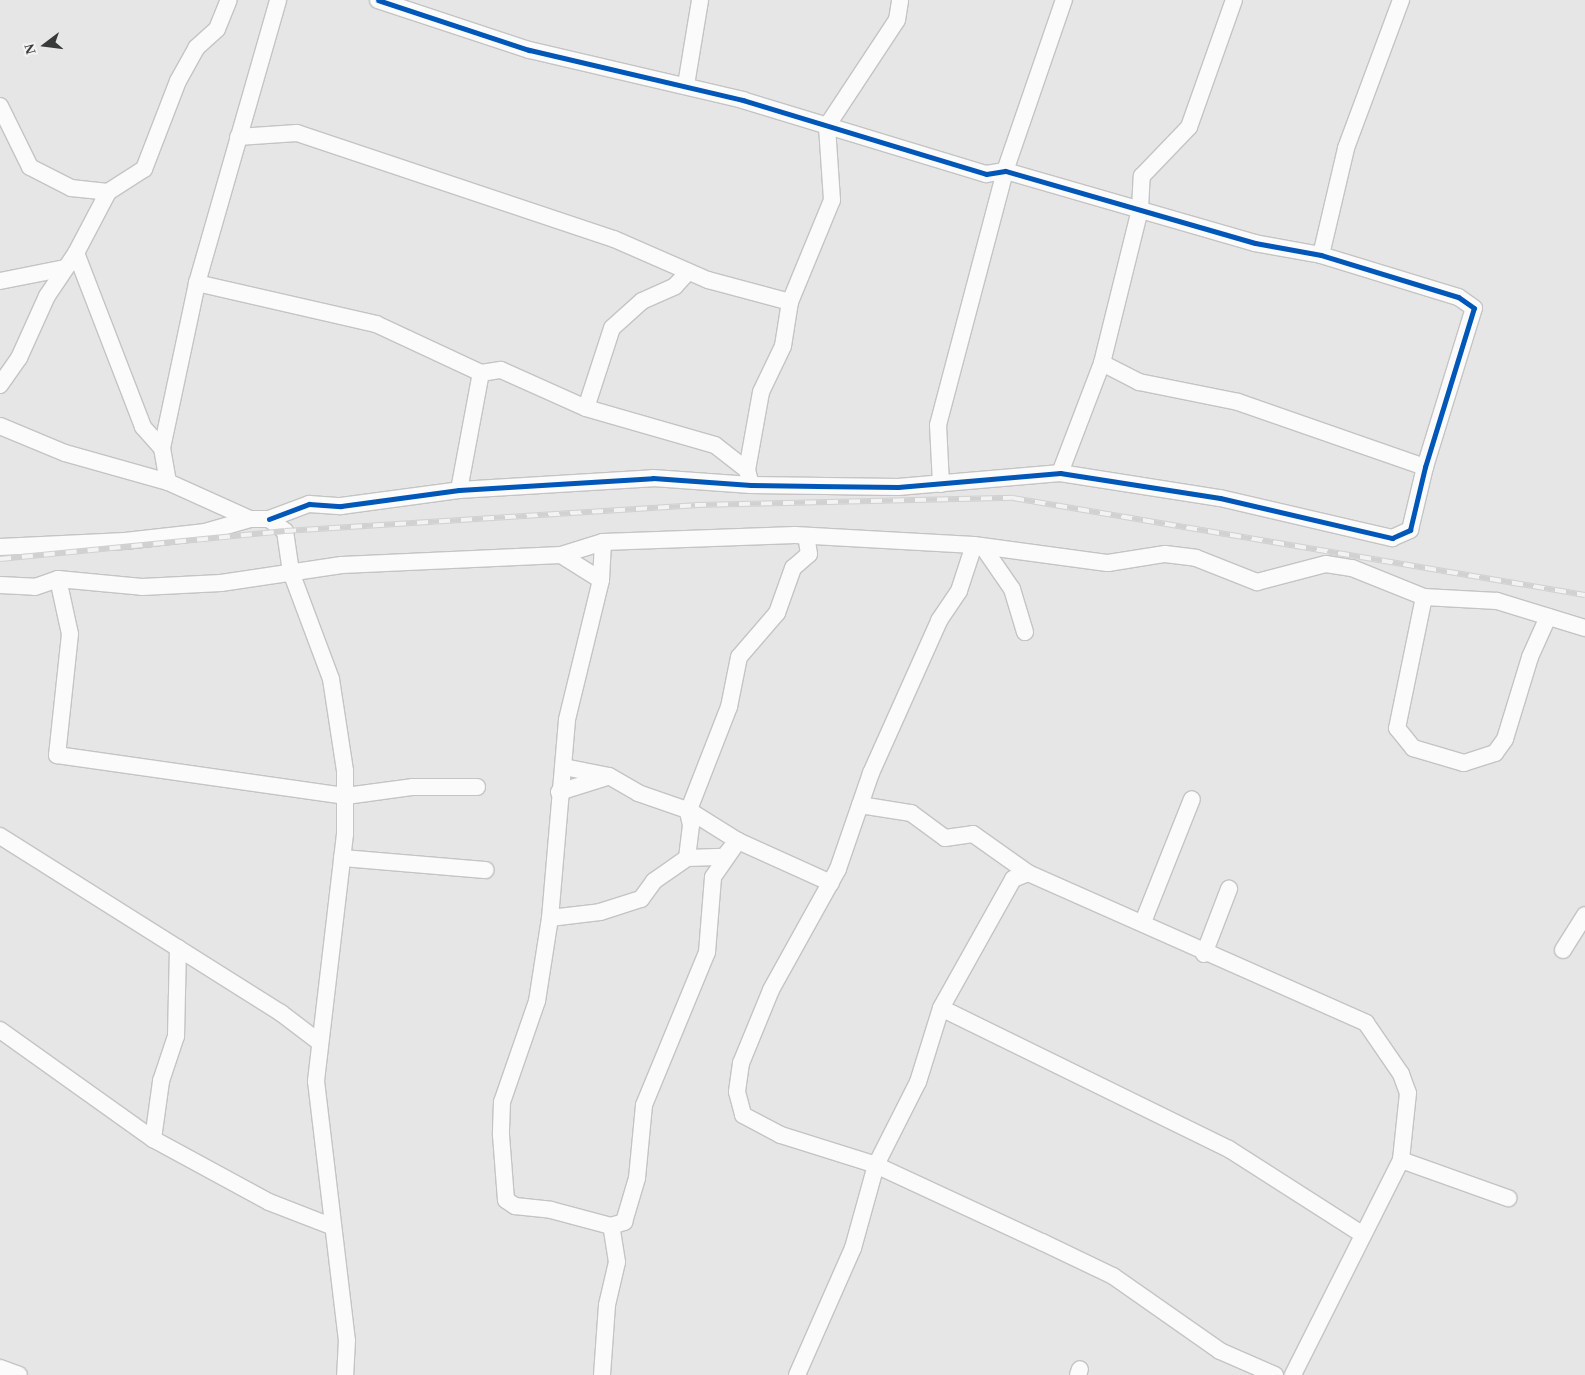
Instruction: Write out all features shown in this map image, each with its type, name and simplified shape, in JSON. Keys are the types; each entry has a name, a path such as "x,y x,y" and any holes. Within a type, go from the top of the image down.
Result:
{"street":[{"path":"0,385 19,358 65,268 76,253 108,192 144,169 178,81 196,48 217,29 229,0"},
{"path":"168,482 162,448 197,283 278,0"},
{"path":"0,547 125,542 205,532 250,519 269,519 309,504 341,506 459,490 653,478 732,483 749,478 941,484 1060,473 1220,498 1392,538 1410,530 1425,467 1474,308 1458,297 1321,255 1254,243 1005,171 986,174 686,85 529,50 378,0"},
{"path":"686,85 700,0"},
{"path":"749,478 761,392 783,346 790,302 832,200 827,126 898,20 900,0"},
{"path":"941,484 938,425 1005,171 1064,0"},
{"path":"1060,473 1102,363 1140,209 1142,176 1189,127 1234,0"},
{"path":"1321,255 1346,148 1401,0"},
{"path":"0,106 30,167 71,188 108,192"},
{"path":"238,137 297,133 614,239 688,272 790,302"},
{"path":"76,253 143,427 162,448"},
{"path":"0,281 65,268"},
{"path":"586,408 612,328 642,301 675,286 688,272"},
{"path":"197,283 376,324 481,373 501,370 586,408 715,445 749,478"},
{"path":"1102,363 1139,382 1238,402 1425,467"},
{"path":"459,490 481,373"},
{"path":"0,426 65,453 168,482 250,519"},
{"path":"269,519 285,531 291,572 331,679 346,796 342,858 319,1042 316,1081 331,1226 347,1340 345,1375"},
{"path":"687,858 689,811 729,707 739,657 777,614 793,568 809,554 806,536"},
{"path":"0,585 34,587 58,579 142,587 231,582 291,572 436,559 561,555 603,542 806,536 978,546 1108,563 1165,554 1189,557 1257,582 1326,564 1352,568 1424,597 1497,601 1585,628"},
{"path":"603,542 601,580 567,720 564,767 559,792 550,918 536,1001 502,1102 503,1187 506,1200 515,1206 551,1210 611,1226 624,1222 637,1178 644,1105 707,952 713,878 738,841"},
{"path":"978,546 1012,589 1025,632"},
{"path":"978,546 958,591 939,621 860,805 831,883 771,990 742,1063 737,1092 743,1116 781,1135 876,1166 1113,1276 1220,1351 1275,1375"},
{"path":"561,555 601,580"},
{"path":"58,579 70,634 57,755 346,796 413,787 477,786"},
{"path":"1424,597 1397,728 1413,748 1464,763 1495,753 1505,739 1530,657 1548,617"},
{"path":"564,767 609,776 638,793 689,811 738,841 831,883"},
{"path":"559,792 609,776"},
{"path":"1143,922 1192,799"},
{"path":"860,805 912,813 945,838 973,834 1028,873 1143,922 1204,954 1366,1023 1402,1074 1408,1093 1401,1160 1362,1234 1293,1375"},
{"path":"0,836 178,948 319,1042"},
{"path":"550,918 600,912 641,899 654,881 687,858 724,857 738,841"},
{"path":"342,858 486,870"},
{"path":"797,1375 853,1248 876,1166 918,1082 941,1008 1013,880 1028,873"},
{"path":"1204,954 1229,889"},
{"path":"1563,950 1585,915"},
{"path":"153,1140 161,1080 176,1036 178,948"},
{"path":"941,1008 1229,1150 1362,1234"},
{"path":"0,1030 153,1140 269,1202 331,1226"},
{"path":"1401,1160 1508,1198"},
{"path":"602,1375 607,1305 617,1262 611,1226"},
{"path":"0,1368 19,1375"}],"railway":[{"path":"0,559 285,531 695,505 1013,498 1585,595"}],"cycle path":[{"path":"269,519 309,504 341,506 459,490 653,478 751,485 898,487 1060,473 1220,498 1392,538 1410,530 1425,467 1474,308 1458,297 1321,255 1255,243 1005,171 986,174 743,100 529,50 378,0"}]}
